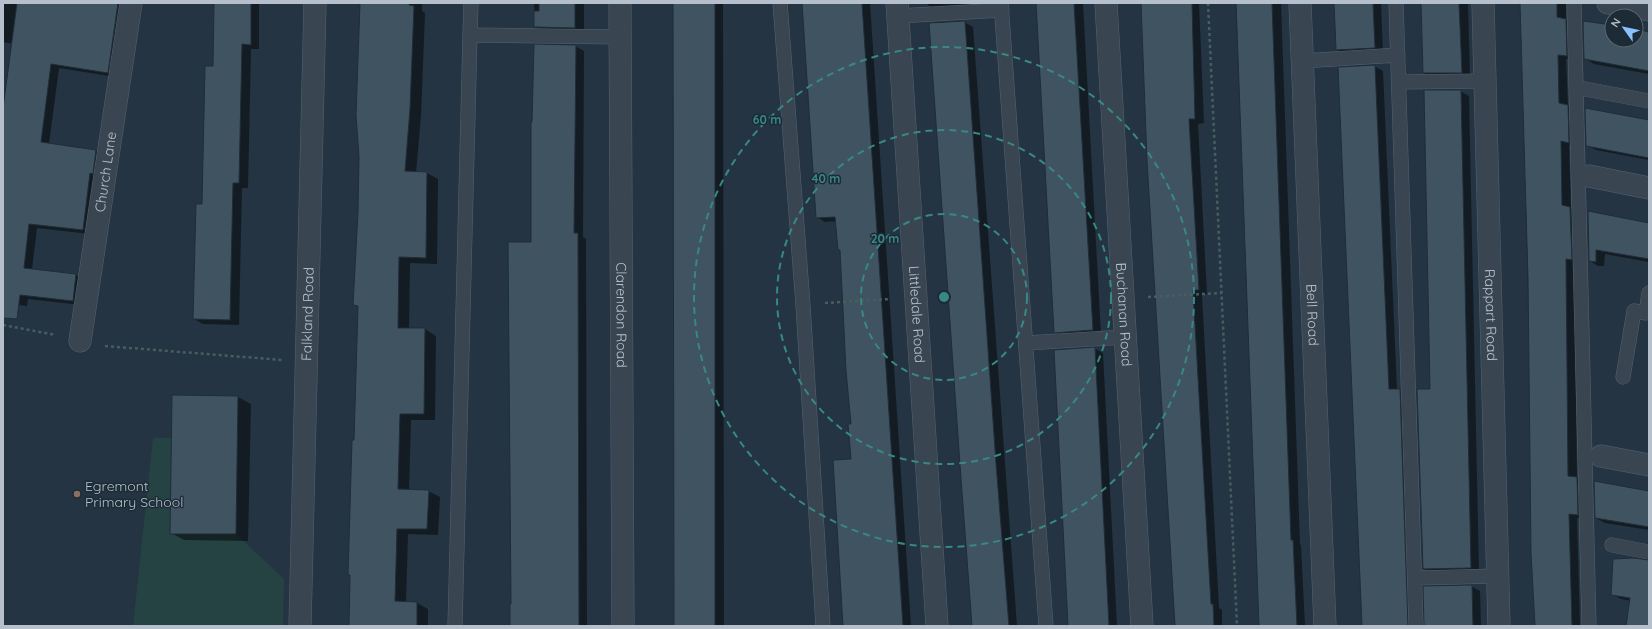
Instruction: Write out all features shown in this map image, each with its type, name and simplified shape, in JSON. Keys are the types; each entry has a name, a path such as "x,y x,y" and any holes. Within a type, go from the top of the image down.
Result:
{"street":[{"name":"Church Lane","path":"80,341 132,3"},
{"name":"Falkland Road","path":"300,626 315,3"},
{"name":"Clarendon Road","path":"620,3 623,626"},
{"name":"Buchanan Road","path":"1106,3 1142,626"},
{"name":"Bell Road","path":"1300,3 1325,626"},
{"name":"Rappart Road","path":"1483,3 1499,626"},
{"path":"1608,3 1649,10"},
{"name":"Littledale Road","path":"897,10 937,626"},
{"path":"1589,176 1649,188"},
{"path":"1602,456 1649,464"}],"lane":[{"path":"455,626 470,3"},
{"path":"780,3 823,626"},
{"path":"1396,3 1416,626"},
{"path":"1574,3 1589,626"},
{"path":"897,10 1002,6 1046,626"},
{"path":"470,35 620,38"},
{"path":"1302,61 1398,55"},
{"path":"1399,82 1485,81"},
{"path":"1585,89 1649,101"},
{"path":"1623,378 1634,311 1646,313 1649,293"},
{"path":"1026,343 1125,337"},
{"path":"1612,545 1649,552"},
{"path":"1415,578 1498,576"}],"path":[{"path":"1208,3 1237,626"},
{"path":"1122,298 1221,293"},
{"path":"802,305 916,297"},
{"path":"3,326 96,345 306,362"}],"green space":[{"path":"153,438 172,438 170,534 236,534 284,579 283,626 133,626"}],"building":[{"path":"17,3 118,3 108,73 51,64 41,142 96,150 93,174 90,173 83,230 29,224 24,268 76,274 73,301 20,295 17,319 3,318 3,108"},
{"path":"214,3 251,3 251,45 242,44 239,183 233,183 230,320 193,319 196,204 202,204 205,66 213,66"},
{"path":"360,3 410,3 409,5 414,6 410,109 405,171 427,172 426,258 399,257 398,328 425,328 424,414 400,414 398,489 429,490 427,529 397,529 395,601 417,602 417,626 349,626 350,575 348,575 358,306 353,305 358,212 359,157 356,115"},
{"path":"539,3 575,3 575,28 534,27 534,11 539,11"},
{"path":"673,3 715,3 715,626 674,626"},
{"path":"802,3 862,3 903,626 843,626 833,460 851,459 848,424 851,424 846,371 840,250 838,250 835,217 816,218"},
{"path":"1036,3 1074,3 1093,330 1054,333"},
{"path":"1141,3 1192,3 1195,119 1189,119 1199,290 1193,290 1211,604 1213,604 1214,626 1175,626 1147,161"},
{"path":"1236,3 1272,3 1291,540 1293,540 1297,626 1259,626"},
{"path":"1334,3 1373,3 1375,48 1336,50"},
{"path":"1421,3 1459,3 1462,73 1423,73"},
{"path":"1520,3 1557,3 1557,17 1566,19 1567,56 1558,55 1559,103 1568,105 1569,143 1561,141 1562,205 1570,207 1572,260 1566,259 1568,476 1577,477 1578,515 1569,514 1572,626 1535,626 1531,553 1528,279"},
{"path":"965,21 1009,626 972,626 960,465 929,23"},
{"path":"1583,21 1604,24 1604,48 1644,48 1644,31 1649,32 1649,71 1584,59"},
{"path":"534,44 576,45 574,233 578,233 579,626 510,626 508,242 531,242 531,122"},
{"path":"1375,65 1389,389 1400,389 1408,626 1362,626 1338,67"},
{"path":"1424,90 1461,90 1471,568 1423,569 1417,389 1430,389"},
{"path":"1585,108 1649,120 1649,158 1586,146"},
{"path":"1588,211 1649,223 1649,259 1596,250 1596,262 1589,261"},
{"path":"1095,347 1109,626 1068,626 1054,350"},
{"path":"172,395 238,396 236,534 170,534"},
{"path":"1594,481 1649,491 1649,527 1595,518"},
{"path":"1634,558 1649,560 1649,626 1626,626 1630,598 1611,595 1613,559"},
{"path":"1472,585 1473,626 1424,626 1423,586"}],"place":[{"name":"Egremont Primary School","path":"77,494"}]}
